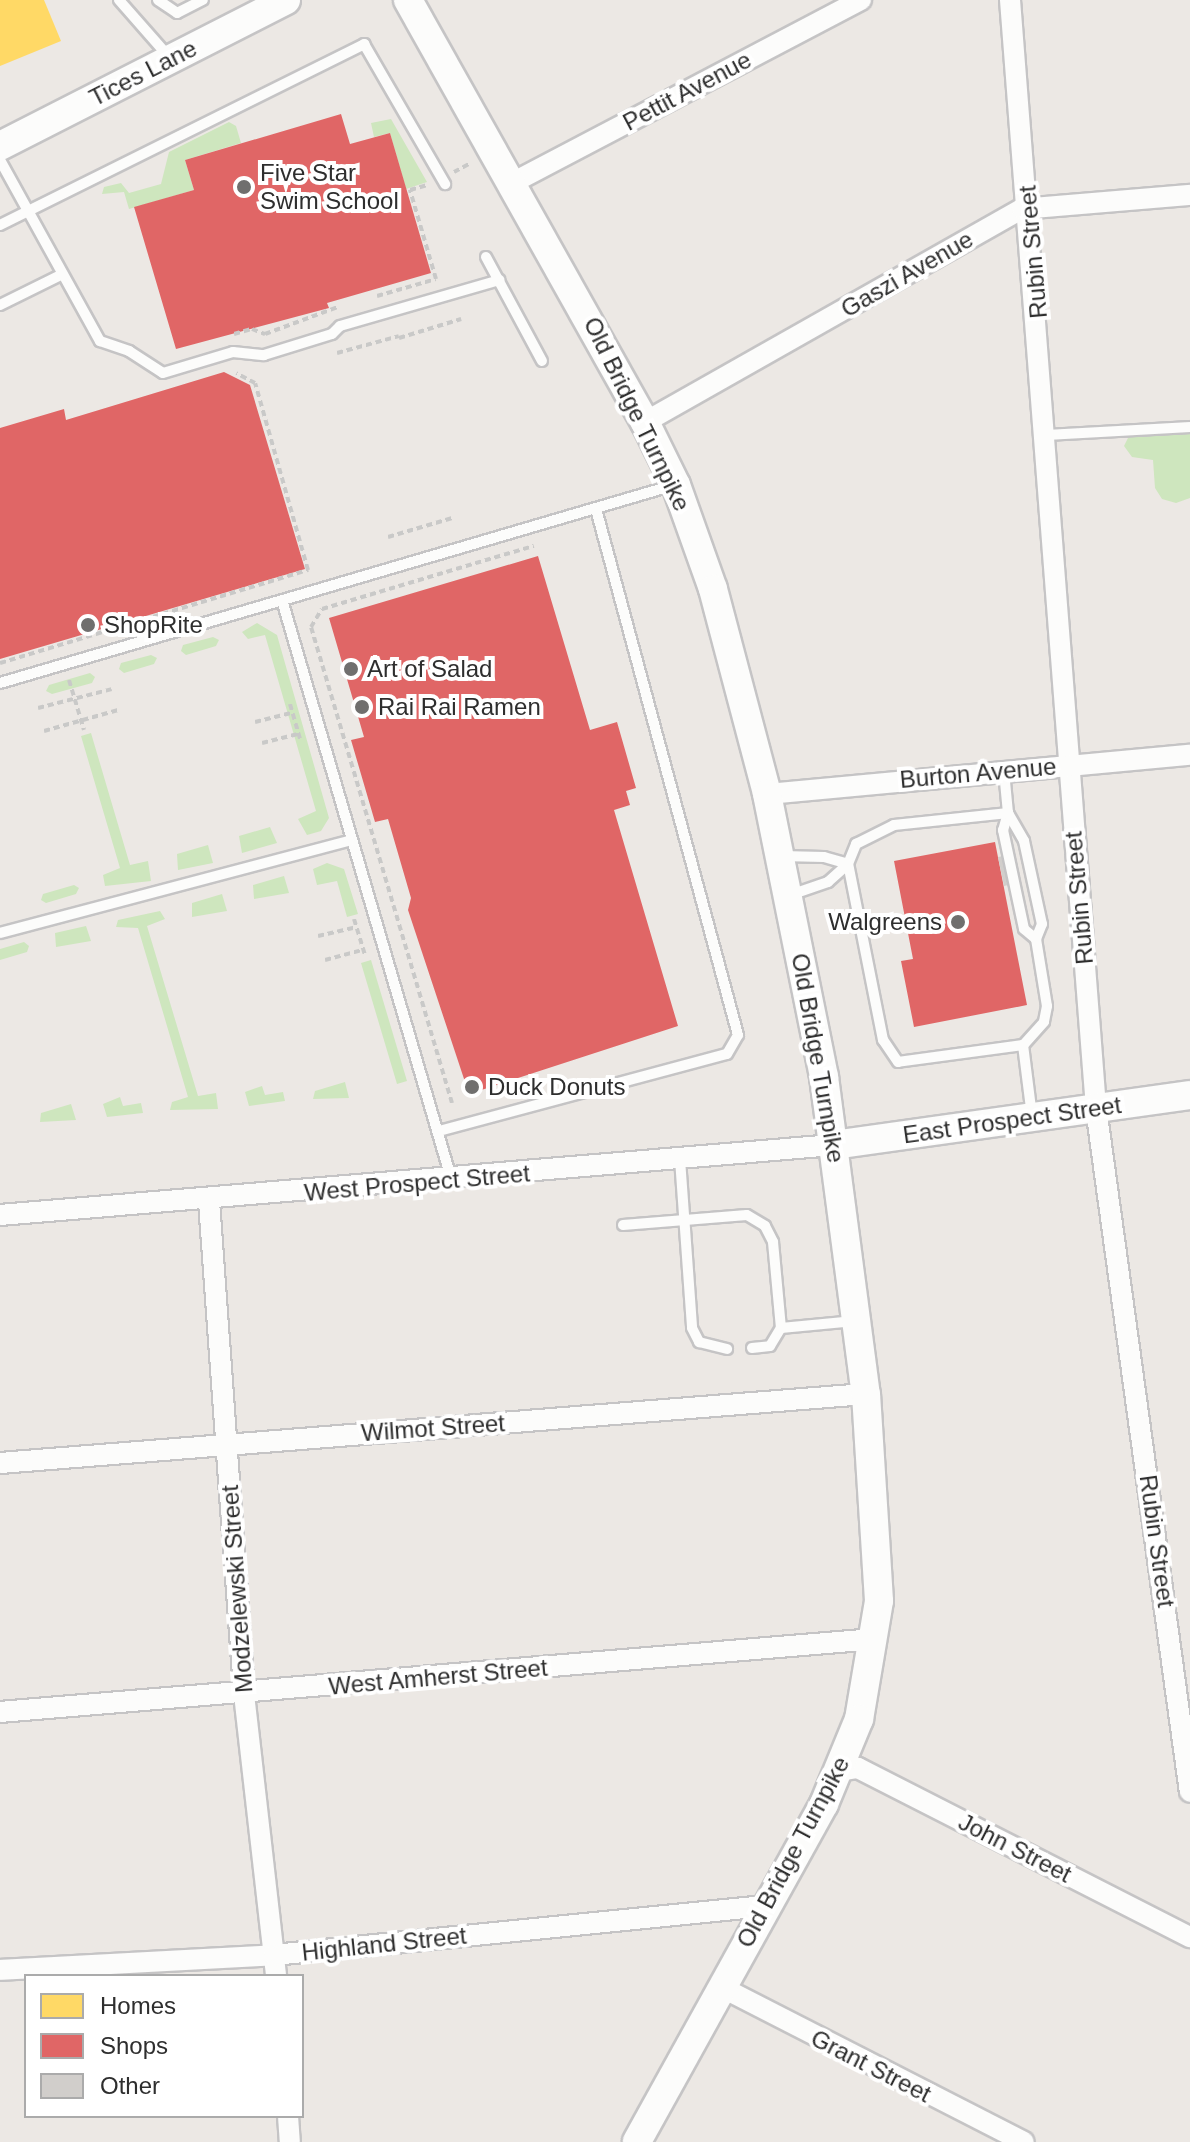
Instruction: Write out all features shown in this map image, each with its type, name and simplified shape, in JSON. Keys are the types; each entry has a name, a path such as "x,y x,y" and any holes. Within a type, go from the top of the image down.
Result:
{"street":[{"name":"Tices Lane","path":"0,146 286,0"},
{"name":"Old Bridge Turnpike","path":"408,0 514,182 645,422 676,485 713,589 767,794 788,896 834,1145 866,1394 879,1601 875,1639 859,1719 838,1771 637,2142"},
{"name":"Pettit Avenue","path":"514,182 861,0"},
{"name":"Rubin Street","path":"1010,0 1047,435 1068,765 1096,1108 1180,1626 1190,1792"},
{"name":"Gaszi Avenue","path":"645,422 1029,209 1190,195"},
{"name":"Burton Avenue","path":"767,794 1190,755"},
{"name":"East Prospect Street","path":"834,1145 1190,1095"},
{"name":"West Prospect Street","path":"0,1215 209,1201 834,1145"},
{"name":"Modzelewski Street","path":"209,1201 244,1694 276,1974"},
{"name":"Wilmot Street","path":"0,1463 866,1394"},
{"name":"West Amherst Street","path":"0,1712 875,1639"},
{"name":"John Street","path":"838,1771 858,1768 1190,1937"},
{"name":"Highland Street","path":"0,1970 274,1955 767,1906"},
{"name":"Grant Street","path":"721,1987 1024,2142"},
{"path":"288,2118 290,2142"}],"lane":[{"path":"119,0 170,59"},
{"path":"158,0 177,13 203,0"},
{"path":"0,225 364,44 445,184"},
{"path":"0,160 59,276 100,341 129,351 163,373 233,352 264,355 332,334 340,326 499,280"},
{"path":"486,257 542,361"},
{"path":"0,305 59,276"},
{"path":"1047,435 1190,427"},
{"path":"0,683 676,485"},
{"path":"439,1131 727,1054 738,1035 596,509"},
{"path":"282,600 349,841 452,1180"},
{"path":"1004,771 1008,813 1003,830 1024,929 1036,939"},
{"path":"788,896 828,882 848,864 856,844 894,825 1008,813"},
{"path":"848,864 888,1054 898,1062 915,1061 1023,1045 1044,1022 1047,1006 1036,939 1042,924 1024,841 1008,813"},
{"path":"0,933 349,841"},
{"path":"780,856 824,857 848,864"},
{"path":"1023,1045 1032,1118"},
{"path":"680,1159 692,1328 699,1342 727,1349"},
{"path":"623,1225 747,1215 765,1226 773,1242 781,1328 770,1346 752,1348"},
{"path":"781,1328 857,1321"}],"path":[{"path":"452,173 471,162"},
{"path":"371,298 436,279 410,190 427,185"},
{"path":"224,337 252,329 265,334 342,306"},
{"path":"426,314 430,328"},
{"path":"337,353 461,319"},
{"path":"364,332 368,344"},
{"path":"0,663 308,570 255,383 236,373"},
{"path":"388,537 452,518"},
{"path":"421,527 424,540"},
{"path":"452,1103 311,627 322,609 534,546"},
{"path":"69,680 84,730"},
{"path":"38,708 112,689"},
{"path":"262,743 299,737 290,704"},
{"path":"44,731 118,710"},
{"path":"255,722 292,713"},
{"path":"354,919 365,956"},
{"path":"318,936 356,927"},
{"path":"325,960 363,950"}],"green space":[{"path":"391,119 427,182 406,189 390,133 374,137 371,123"},
{"path":"229,122 236,126 241,143 185,160 194,190 129,209 124,192 102,194 104,187 121,183 129,193 161,184 169,152"},
{"path":"1190,427 1190,498 1176,503 1162,499 1155,488 1153,460 1132,457 1124,446 1132,430"},
{"path":"257,623 277,635 329,818 321,831 307,835 298,819 316,811 265,635 248,639 242,632"},
{"path":"213,637 219,640 216,646 186,655 181,651 183,645"},
{"path":"151,655 157,658 154,664 124,673 119,669 121,663"},
{"path":"90,673 95,677 92,683 52,694 46,691 49,685"},
{"path":"91,733 130,865 148,861 151,881 105,886 103,875 120,868 81,736"},
{"path":"270,827 277,843 242,853 239,836"},
{"path":"208,845 213,863 178,870 177,854"},
{"path":"327,863 344,869 358,914 347,917 337,881 317,885 313,869"},
{"path":"284,876 289,893 254,899 253,885"},
{"path":"74,885 79,888 76,894 46,903 41,900 43,894"},
{"path":"222,894 227,911 192,917 192,903"},
{"path":"160,911 165,919 147,926 198,1096 216,1093 218,1109 170,1110 172,1102 188,1097 138,928 116,927 118,920"},
{"path":"86,926 91,941 56,947 55,933"},
{"path":"24,942 29,946 27,952 0,960 0,949"},
{"path":"371,960 407,1081 397,1084 361,963"},
{"path":"345,1082 349,1098 313,1099 315,1091"},
{"path":"262,1086 265,1095 283,1092 285,1101 249,1106 245,1092"},
{"path":"120,1097 123,1106 141,1103 143,1113 107,1117 103,1104"},
{"path":"71,1104 76,1120 40,1122 41,1113"}],"building: Homes":[{"path":"0,0 44,0 61,41 0,66"}],"building: Shops":[{"path":"341,114 350,144 390,133 431,273 327,303 329,308 176,349 134,207 194,190 185,160"},
{"path":"224,372 250,385 305,569 0,659 0,428 64,409 66,420"},
{"path":"538,556 590,730 617,722 636,788 626,791 630,805 614,810 678,1026 469,1094 408,910 411,898 388,819 375,822 351,740 364,737 329,618"},
{"name":"Walgreens","path":"995,842 1027,1005 914,1027 901,961 913,959 894,861"}],"building: Other":[{"path":"1015,854 1021,882 1004,886 998,857"}],"place":[{"name":"Five Star Swim School","path":"244,187"},
{"name":"ShopRite","path":"88,625"},
{"name":"Art of Salad","path":"351,669"},
{"name":"Rai Rai Ramen","path":"362,707"},
{"name":"Walgreens","path":"958,922"},
{"name":"Duck Donuts","path":"472,1087"}]}
